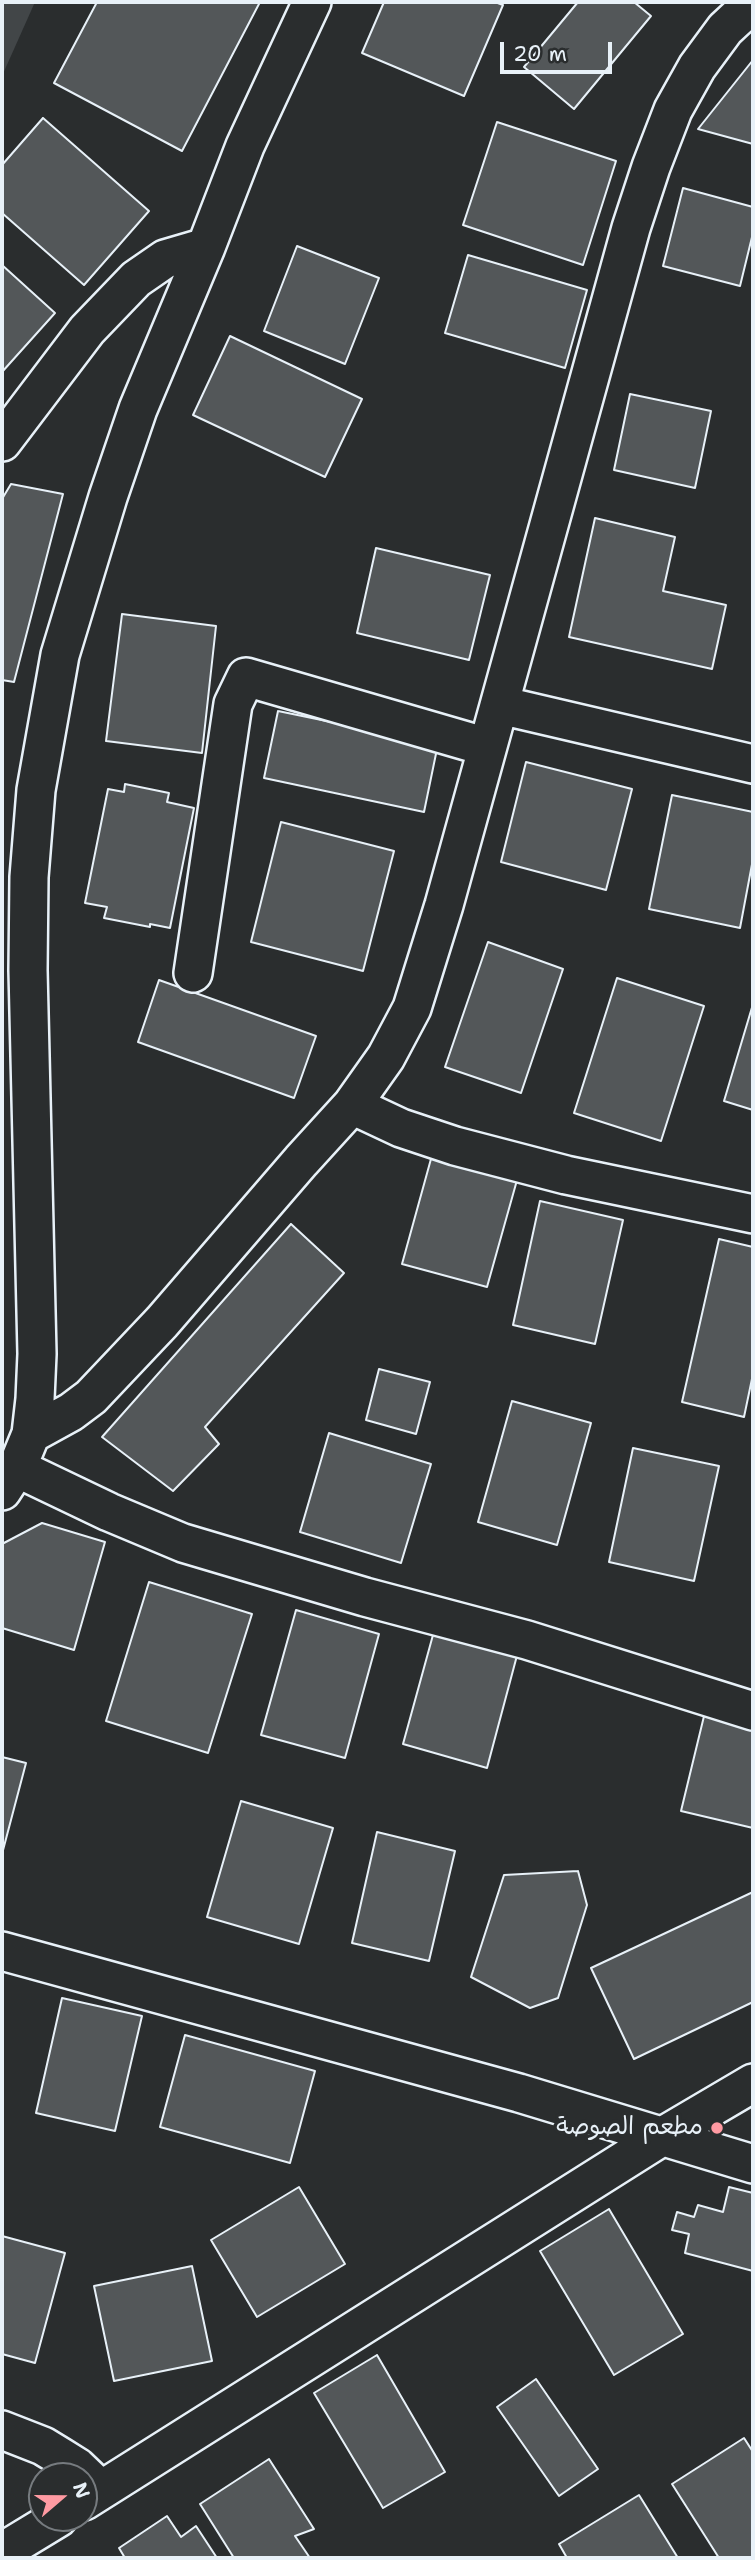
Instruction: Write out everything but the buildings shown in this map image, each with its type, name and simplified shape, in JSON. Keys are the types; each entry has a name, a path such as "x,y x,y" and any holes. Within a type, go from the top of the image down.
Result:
{"street":[{"path":"312,2 245,146 138,410 108,496 60,655 37,777 29,877 28,970 37,1354 31,1434 10,1480 109,1512 183,1543 365,1597 527,1640 753,1711"},
{"path":"31,1434 71,1412 92,1396 171,1312 300,1161 352,1105 373,1078 399,1033 421,985 628,240 651,167 673,110 697,67 725,29 753,3"},
{"path":"2,442 87,330 136,279 165,259 206,247"},
{"path":"193,974 233,704 246,677 487,747"},
{"path":"500,705 753,764"},
{"path":"352,1105 401,1128 455,1146 566,1175 753,1214"},
{"path":"2,1951 519,2093 753,2164"},
{"path":"98,2492 753,2082"},
{"path":"2,2430 69,2462"},
{"path":"2,2552 35,2532"}],"shaded area":[{"path":"2,2 35,2 2,76"}],"place":[{"name":"مطعم الصوصة","path":"717,2128"}]}
